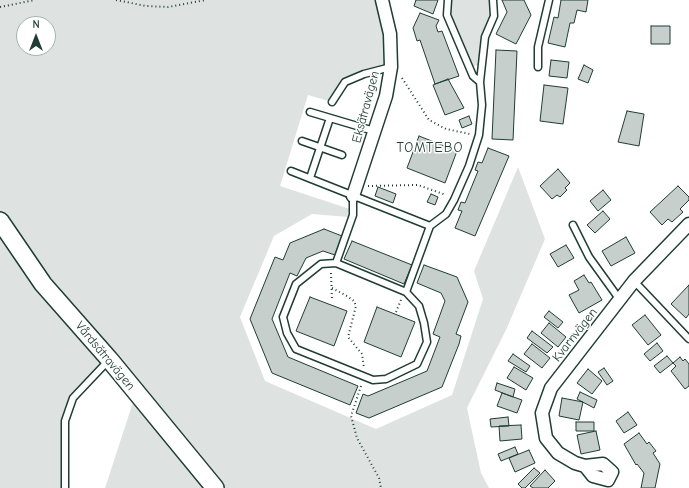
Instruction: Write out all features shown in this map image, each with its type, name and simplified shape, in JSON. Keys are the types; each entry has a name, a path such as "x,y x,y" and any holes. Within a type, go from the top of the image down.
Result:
{"street":[{"name":"Eksätravägen","path":"355,191 386,96 391,67 390,34 382,0"},
{"name":"Vårdsätravägen","path":"0,221 43,284 109,359 216,488"},
{"name":"Kvarnvägen","path":"585,466 575,463 558,453 546,438 542,413 551,388 634,281 689,224"}],"lane":[{"path":"448,0 447,14 473,76 480,82"},
{"path":"406,292 430,226 446,214 469,166 479,135 482,106 480,82 485,37 494,16 493,0"},
{"path":"538,67 538,47 549,0"},
{"path":"332,102 345,82 364,74 391,67"},
{"path":"310,112 374,132"},
{"path":"310,178 330,118"},
{"path":"302,141 342,155"},
{"path":"291,171 355,191 430,226"},
{"path":"336,263 353,215 355,191"},
{"path":"573,225 590,257 620,300"},
{"path":"336,263 406,292 419,306 424,323 426,342 417,364 386,379 373,380 296,349 285,328 283,317 296,284 321,264 336,263"},
{"path":"634,281 689,339"},
{"path":"65,488 65,421 73,398 109,359"}],"path":[{"path":"0,7 35,0"},
{"path":"116,0 146,6 168,7 206,0"},
{"path":"391,67 411,90 429,120 446,129 479,135"},
{"path":"355,191 418,185 454,198"},
{"path":"332,300 331,269 336,263"},
{"path":"332,288 354,301 356,306 348,337 362,354 364,377 351,416 357,438 379,478 381,488"},
{"path":"396,312 406,292"}],"shaded area":[{"path":"0,0 382,0 391,67 345,82 332,102 308,95 280,186 350,209 348,217 312,214 274,236 240,317 265,381 376,429 452,395 483,299 474,271 518,167 545,239 506,330 467,408 481,473 489,488 105,488 136,393 109,359 73,398 65,421 65,488 0,488"},
{"path":"448,0 493,0 494,16 485,37 484,64 469,67 447,15"}],"building":[{"path":"416,0 438,0 433,14 414,6"},
{"path":"502,0 524,0 531,15 516,44 496,34 507,12"},
{"path":"561,0 588,0 586,12 577,10 574,23 570,23 565,47 548,43 554,17 558,18"},
{"path":"420,13 439,20 436,26 438,32 442,31 459,76 435,84 420,40 417,41 413,28"},
{"path":"651,26 670,26 670,44 651,44"},
{"path":"496,50 517,51 513,140 492,139"},
{"path":"551,60 569,62 567,78 549,76"},
{"path":"584,65 593,70 588,83 578,79"},
{"path":"448,79 464,108 445,115 433,85"},
{"path":"544,85 568,88 563,124 540,121"},
{"path":"627,111 644,114 639,146 618,142"},
{"path":"469,116 472,124 462,128 459,120"},
{"path":"419,136 457,151 445,183 407,168"},
{"path":"488,148 509,156 475,236 455,228 462,211 458,210 461,202 465,203 478,171 475,170 478,162 482,163"},
{"path":"558,169 570,183 565,188 567,190 560,197 557,195 552,199 540,186"},
{"path":"678,186 689,197 689,200 680,209 683,212 672,222 668,219 662,225 650,212"},
{"path":"378,187 396,194 393,203 375,196"},
{"path":"603,190 611,200 598,211 590,201"},
{"path":"431,194 438,197 435,205 427,202"},
{"path":"603,211 610,219 595,233 587,225"},
{"path":"324,229 342,236 335,255 323,251 306,258 297,276 290,273 272,319 288,357 358,386 350,405 272,373 250,319 275,257 283,260 290,243"},
{"path":"626,237 635,253 611,266 602,251"},
{"path":"352,241 412,265 404,284 344,259"},
{"path":"566,245 574,258 558,267 550,254"},
{"path":"424,265 457,277 468,302 456,334 461,336 459,344 442,387 369,418 356,413 363,394 368,396 427,371 440,337 433,334 445,301 441,293 417,283"},
{"path":"584,275 589,283 591,282 602,300 579,313 569,295 579,290 574,281"},
{"path":"689,285 689,314 686,318 671,304"},
{"path":"310,297 347,311 334,346 296,331"},
{"path":"377,307 415,322 401,357 364,342"},
{"path":"549,311 563,322 558,328 544,317"},
{"path":"645,315 661,335 648,345 632,325"},
{"path":"549,323 566,337 558,347 541,333"},
{"path":"532,331 553,347 547,353 527,338"},
{"path":"657,343 663,351 650,361 644,354"},
{"path":"532,344 550,358 542,368 524,354"},
{"path":"513,354 530,366 526,372 508,361"},
{"path":"667,356 673,363 660,373 654,366"},
{"path":"680,357 683,361 685,359 689,364 689,386 685,389 671,371 676,366 673,363"},
{"path":"514,367 533,378 526,390 507,378"},
{"path":"604,368 613,381 607,385 598,372"},
{"path":"588,369 602,381 592,394 577,383"},
{"path":"497,383 515,389 513,397 495,390"},
{"path":"580,392 597,400 594,408 577,399"},
{"path":"502,393 522,400 517,413 497,406"},
{"path":"562,398 583,402 579,420 559,416"},
{"path":"628,412 637,425 624,433 616,421"},
{"path":"508,417 509,426 491,427 490,419"},
{"path":"576,422 594,422 594,431 576,431"},
{"path":"521,425 522,439 500,441 499,426"},
{"path":"596,431 600,450 581,454 577,435"},
{"path":"639,433 647,444 649,442 656,451 653,453 660,464 655,488 641,488 644,473 637,464 636,465 624,444"},
{"path":"515,447 518,454 501,461 498,454"},
{"path":"529,450 535,463 515,472 509,458"},
{"path":"534,468 540,473 525,488 522,488 518,484"},
{"path":"545,470 555,481 548,488 533,488 530,486"}],"district":[{"name":"TOMTEBO","path":"430,148"}]}
